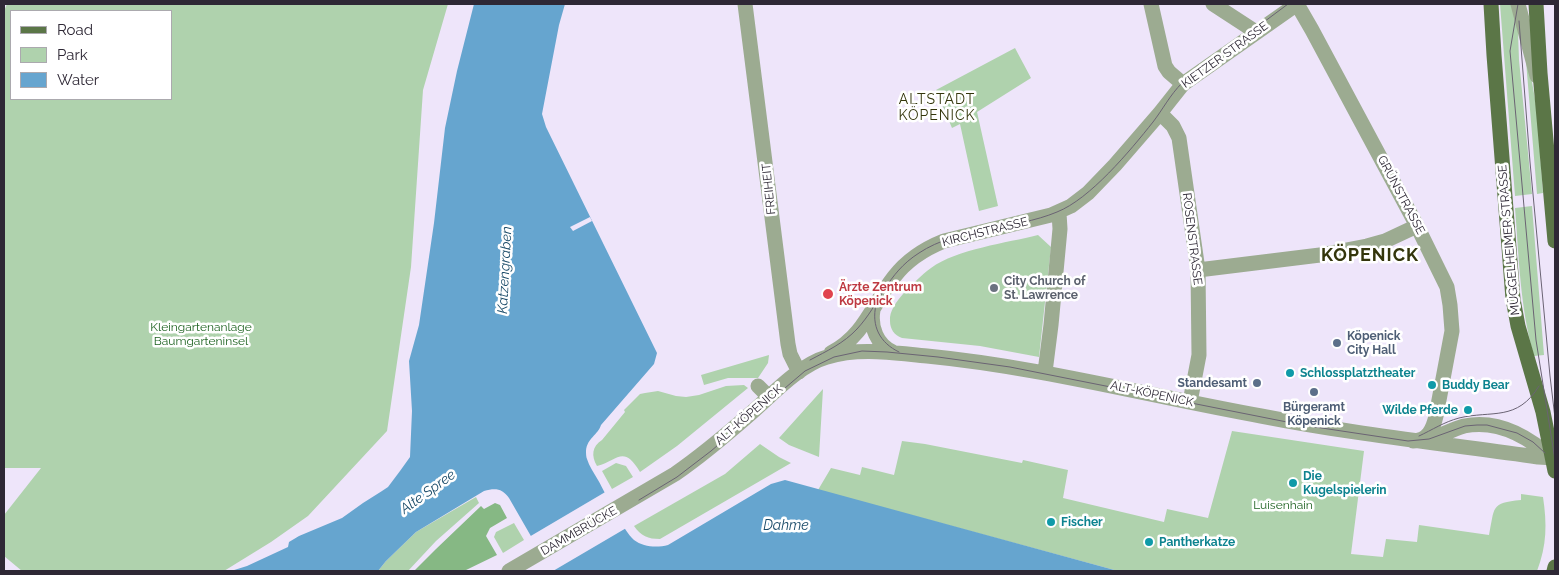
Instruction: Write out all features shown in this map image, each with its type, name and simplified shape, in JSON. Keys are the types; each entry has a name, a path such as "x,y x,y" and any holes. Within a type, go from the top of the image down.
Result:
{"main road":[{"name":"MÜGGELHEIMER STRASSE","path":"1491,4 1513,299 1518,326 1543,412 1554,463"},
{"path":"1536,4 1555,241"},
{"path":"1554,571 1555,567"}],"street":[{"name":"FREIHEIT","path":"745,4 788,344 790,354 799,372"},
{"path":"1151,4 1165,66 1182,84"},
{"path":"1213,4 1256,32"},
{"name":"KIETZER STRASSE","path":"1160,113 1182,84 1297,4"},
{"name":"GRÜNSTRASSE","path":"1297,4 1417,226 1447,287 1452,331 1433,426 1429,434 1422,440 1406,440"},
{"path":"1518,4 1542,94"},
{"name":"KIRCHSTRASSE","path":"818,360 836,351 850,340 863,326 894,277 908,262 926,249 956,237 1060,213 1088,193 1160,113"},
{"name":"ROSENSTRASSE","path":"1160,113 1173,126 1179,138 1198,270 1199,355 1190,402"},
{"path":"1045,372 1060,229 1060,213"},
{"path":"1198,270 1320,255 1367,246 1385,241 1417,226"},
{"path":"873,310 872,326 877,337 886,348 897,353"},
{"name":"ALT-KÖPENICK","path":"637,496 696,460 799,372 818,360 854,352 878,351 1045,372 1310,425 1528,456 1554,463"},
{"path":"758,386 769,397"},
{"name":"ALT-KÖPENICK","path":"1406,440 1423,441 1465,426 1487,425 1509,430 1524,437 1543,449 1554,463"},
{"name":"DAMMBRÜCKE","path":"514,568 637,496"}],"green space":[{"name":"Kleingartenanlage Baumgarteninsel","path":"7,4 448,4 423,90 411,267 387,431 308,516 224,571 22,571 4,556 4,515 41,468 4,468 4,11"},
{"path":"1500,4 1517,4 1519,60 1532,194 1515,196"},
{"path":"1015,48 1031,78 977,112 998,206 979,211 960,124 952,128 936,90"},
{"path":"1528,60 1537,110 1543,193 1537,194 1526,61"},
{"path":"1532,206 1544,355 1534,356 1523,301 1515,208"},
{"path":"1038,235 1051,247 1039,357 980,346 902,338 893,331 890,317 894,306 903,294 931,268 942,261 968,251"},
{"path":"769,355 768,363 758,378 728,378 704,385 701,375"},
{"path":"744,385 748,388 677,446 640,472 634,463 624,456 597,466 593,455 594,448 625,412 624,410 640,394 658,391 686,397 699,395 726,386"},
{"path":"823,389 819,457 789,445 779,438"},
{"name":"Luisenhain","path":"1232,431 1364,451 1351,554 1383,557 1386,539 1417,542 1419,525 1489,535 1494,512 1499,505 1521,500 1521,494 1543,497 1545,534 1543,552 1537,571 1118,571 818,490 831,468 860,475 862,467 894,475 902,441 1022,463 1023,460 1068,470 1063,498 1164,522 1167,509 1208,518"},
{"path":"760,444 791,463 660,539 645,536 634,526 725,474"},
{"path":"616,463 626,466 633,477 612,489 602,471"},
{"path":"476,497 479,503 436,541 408,571 378,571 416,532"},
{"path":"495,503 500,505 507,518 490,528 486,536 497,555 464,571 414,571 481,506 484,509"},
{"path":"514,523 524,540 503,553 494,537 496,532"}],"water":[{"path":"474,4 565,4 559,25 542,114 546,127 657,353 654,364 601,425 588,443 586,451 590,467 620,520 634,540 650,546 668,545 771,484 785,480 1118,571 551,571 509,498 504,492 495,489 484,491 416,532 378,571 231,571 247,566 288,547 289,542 299,536 342,518 388,487 410,457 412,411 409,361 419,325 434,223 445,128"}],"pier":[{"path":"1520,4 1553,4 1555,6 1555,48"},
{"path":"590,217 592,221 573,231 570,227"},
{"path":"607,491 628,527 553,571 549,571 529,537"}],"tram line":[{"path":"810,360 852,334 865,319 891,279 908,261 919,253 951,238 968,233 1040,218 1070,206 1083,197 1109,173 1133,146 1182,83 1288,4"},
{"path":"1518,4 1510,51 1536,340 1555,460"},
{"path":"1519,21 1530,162 1555,418"},
{"path":"876,305 875,320 878,333 887,344 899,352"},
{"path":"639,500 677,477 711,451 805,371 834,357 862,351 938,357 1010,367 1302,425 1408,441 1429,439 1465,426 1487,425 1517,433 1533,442 1545,453"},
{"path":"1419,436 1459,418 1503,413 1513,410 1531,397 1539,386"}],"place":[{"name":"City Church of St. Lawrence","path":"994,288"},
{"name":"Ärzte Zentrum Köpenick","path":"828,294"},
{"name":"Köpenick City Hall","path":"1337,343"},
{"name":"Schlossplatztheater","path":"1290,373"},
{"name":"Standesamt","path":"1257,383"},
{"name":"Buddy Bear","path":"1432,385"},
{"name":"Bürgeramt Köpenick","path":"1314,392"},
{"name":"Wilde Pferde","path":"1468,410"},
{"name":"Die Kugelspielerin","path":"1293,483"},
{"name":"Fischer","path":"1051,522"},
{"name":"Pantherkatze","path":"1149,542"}],"district":[{"name":"ALTSTADT KÖPENICK","path":"937,108"},
{"name":"KÖPENICK","path":"1370,256"}],"water label":[{"name":"Katzengraben","path":"505,270"},
{"name":"Alte Spree","path":"428,492"},
{"name":"Dahme","path":"786,526"}]}
